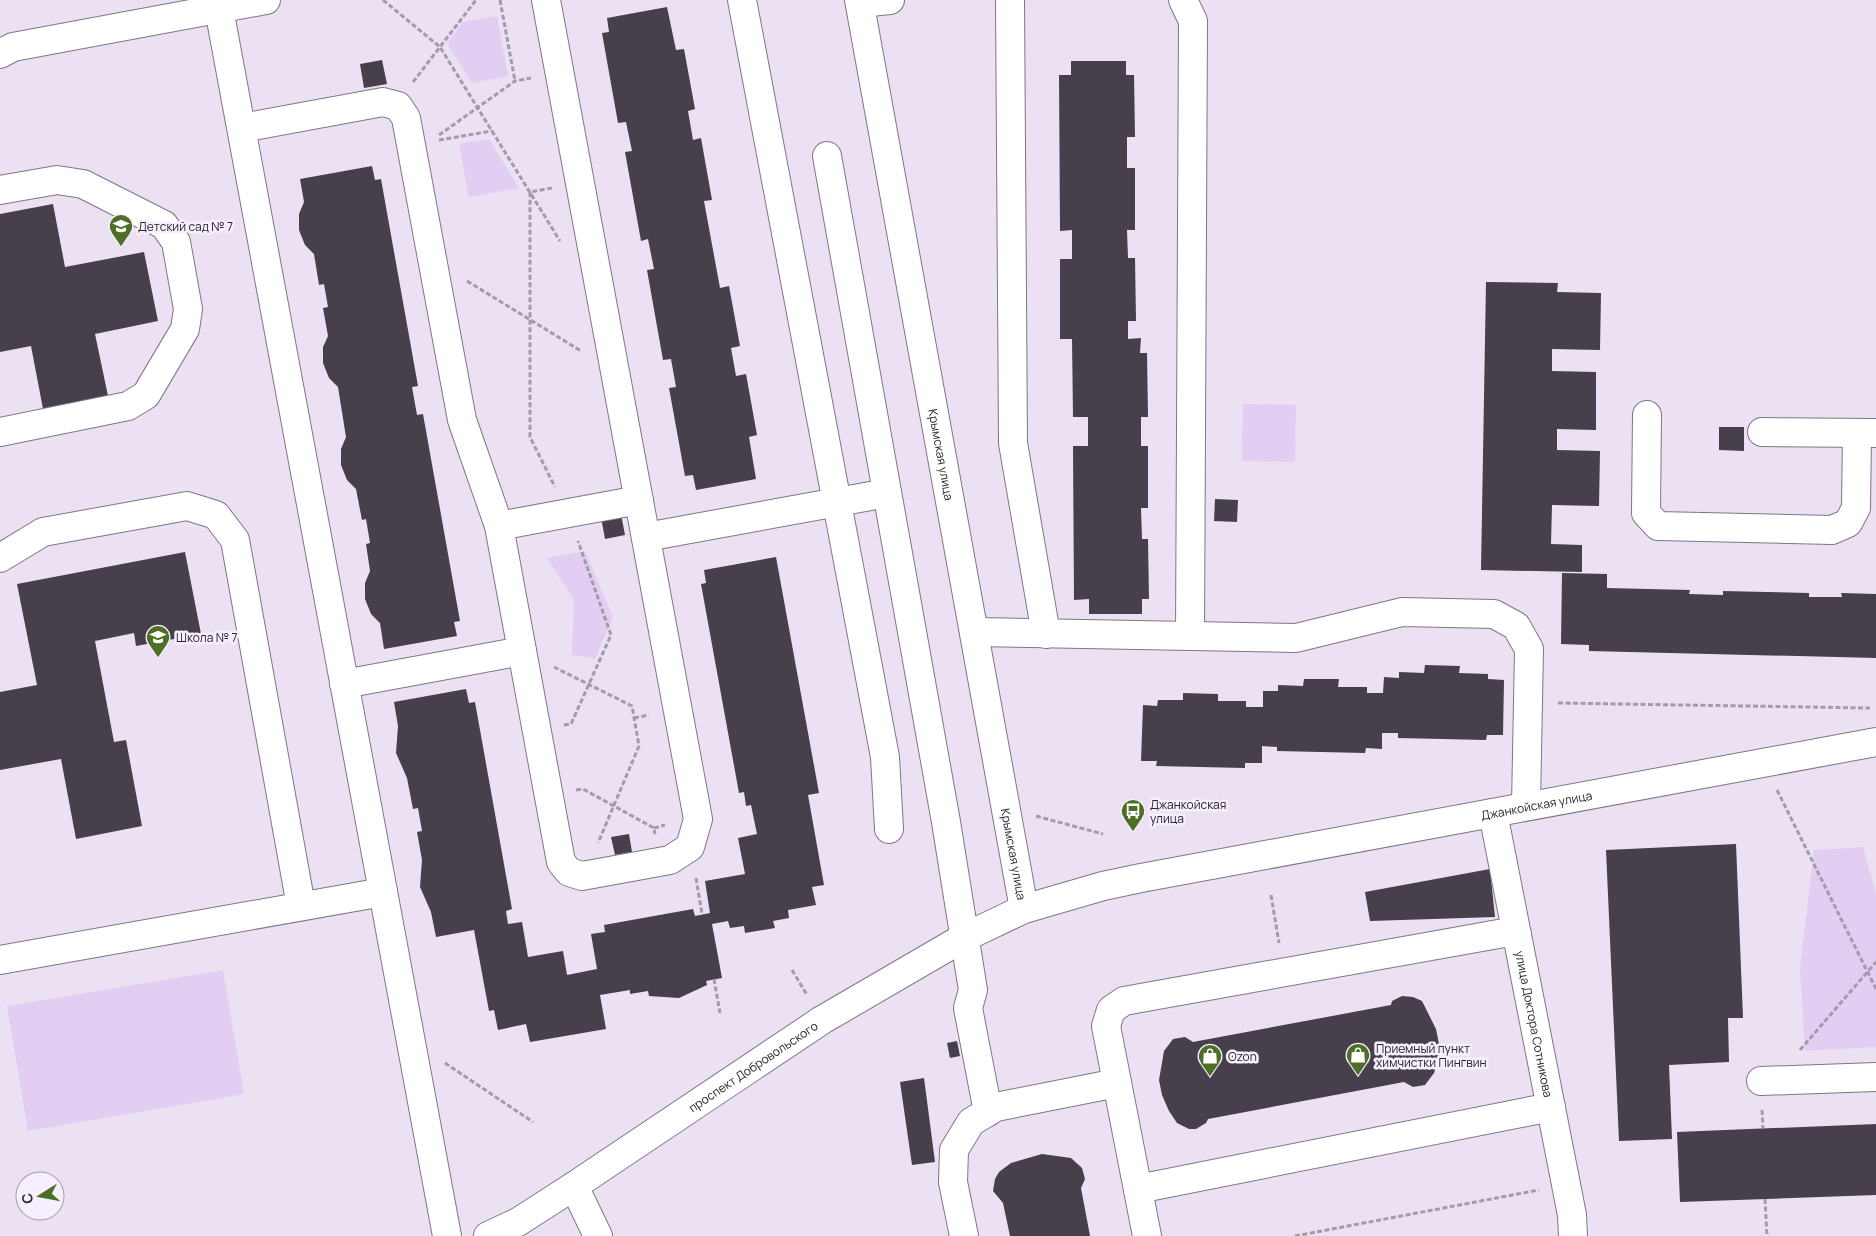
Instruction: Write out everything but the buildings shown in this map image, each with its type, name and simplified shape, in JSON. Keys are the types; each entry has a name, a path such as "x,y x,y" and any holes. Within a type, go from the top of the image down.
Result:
{"street":[{"path":"0,54 13,48 231,5 266,0"},
{"path":"242,128 383,102 398,106 406,118 420,144 433,259 462,420 499,526 561,862 569,872 582,876 670,860 690,847 698,820 546,0"},
{"path":"742,0 885,757 889,829"},
{"path":"859,2 890,0"},
{"path":"1010,0 1013,443 1046,634"},
{"path":"1183,0 1193,21 1190,636"},
{"name":"Крымская улица","path":"859,2 1024,909"},
{"path":"231,5 242,128 447,1236"},
{"path":"827,156 946,822 963,938 973,990 986,1005 997,1108"},
{"path":"0,190 57,180 82,184 164,225 176,242 188,309 185,329 146,395 128,406 0,432"},
{"path":"1647,415 1646,513 1658,526 1832,530 1848,523 1856,508 1867,433 1762,432"},
{"path":"646,538 887,493"},
{"path":"499,526 639,500"},
{"path":"0,558 43,532 187,506 216,515 235,540 301,906"},
{"path":"974,632 1296,638 1402,612 1494,614 1516,626 1529,649 1526,806"},
{"path":"344,684 522,651"},
{"name":"Джанкойская улица","path":"1024,909 1103,886 1141,878 1876,742"},
{"name":"улица Доктора Сотникова","path":"1493,813 1572,1215 1573,1236"},
{"path":"0,960 383,892"},
{"name":"проспект Добровольского","path":"488,1236 518,1222 574,1186 777,1048 963,938 1024,909"},
{"path":"1147,1236 1106,1026 1111,1010 1124,1001 1504,933 1517,935"},
{"path":"1761,1082 1876,1077"},
{"path":"964,1236 953,1182 954,1150 971,1122 997,1108 1118,1083"},
{"path":"1138,1189 1550,1107"},
{"path":"574,1186 598,1236"}],"path":[{"path":"383,0 440,47 560,242"},
{"path":"398,106 410,86 476,0"},
{"path":"500,0 515,81"},
{"path":"420,144 477,108 515,81 560,73"},
{"path":"420,144 492,131"},
{"path":"530,192 580,183"},
{"path":"530,192 530,437 568,513 611,635 571,724"},
{"path":"433,259 615,373"},
{"path":"561,670 632,706 639,746 598,841 603,872"},
{"path":"1528,702 1870,708"},
{"path":"1764,763 1876,989"},
{"path":"583,788 654,828 660,862"},
{"path":"1034,815 1103,834"},
{"path":"1270,894 1285,972"},
{"path":"1795,1054 1876,962"},
{"path":"792,970 812,1002"},
{"path":"714,980 720,1012"},
{"path":"443,1062 533,1122"},
{"path":"1295,1236 1566,1185"},
{"path":"1765,1199 1767,1236"}],"shaded area":[{"path":"497,16 508,76 472,83 447,43 463,22"},
{"path":"489,139 519,188 469,197 459,144"},
{"path":"1243,404 1296,405 1295,462 1242,461"},
{"path":"585,551 613,617 595,659 572,655 574,600 547,558"},
{"path":"1863,847 1876,893 1876,1047 1805,1051 1800,968 1814,850"},
{"path":"223,970 244,1094 28,1131 7,1006"}],"place":[{"name":"Детский сад № 7","path":"121,247"},
{"name":"Школа № 7","path":"158,658"},
{"name":"Джанкойская улица","path":"1133,832"},
{"name":"Приемный пункт химчистки Пингвин","path":"1358,1076"},
{"name":"Ozon","path":"1210,1077"}]}
